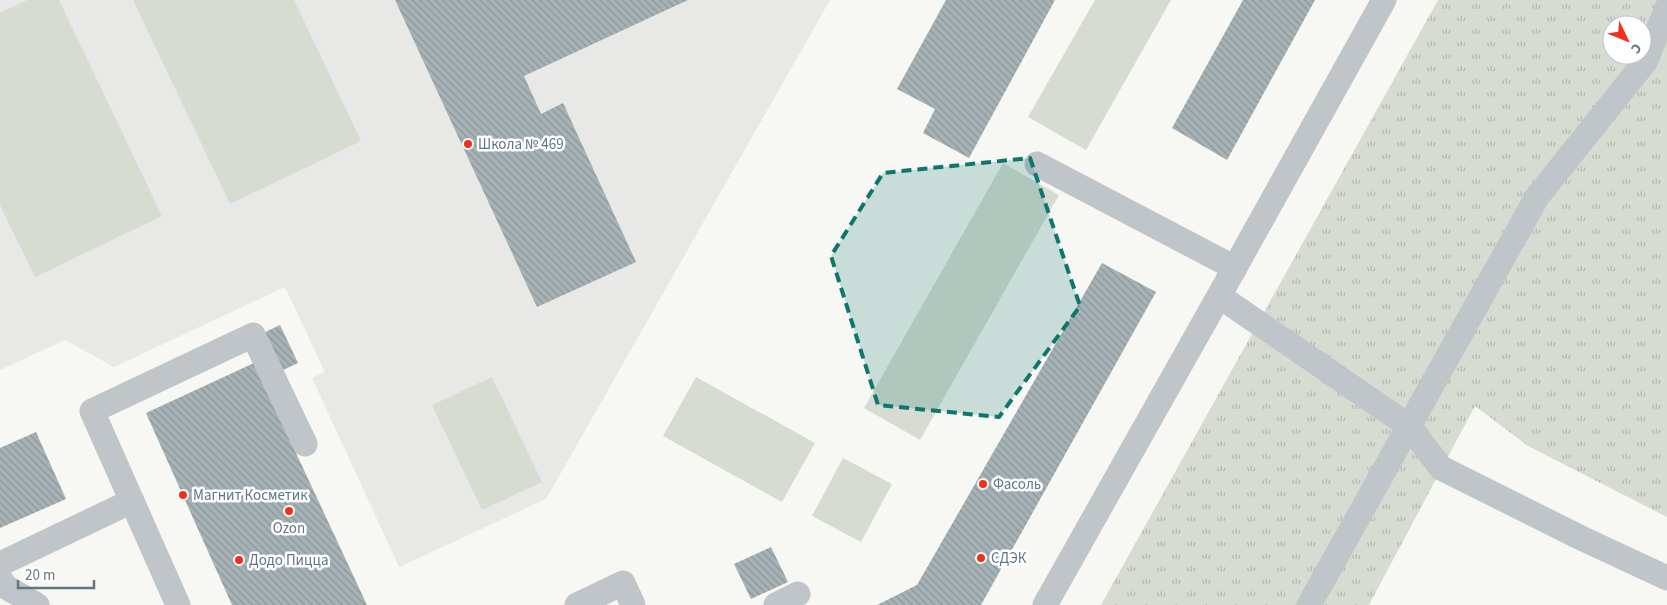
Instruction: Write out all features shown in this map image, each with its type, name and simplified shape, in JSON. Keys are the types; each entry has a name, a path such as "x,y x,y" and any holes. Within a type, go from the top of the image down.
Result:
{"lane":[{"path":"1045,605 1384,0"},
{"path":"1309,605 1537,197 1645,62 1667,8"},
{"path":"1037,164 1235,268"},
{"path":"1219,296 1410,426 1441,468 1579,537 1667,578"},
{"path":"178,605 92,411 253,335 304,444"},
{"path":"0,564 132,501"},
{"path":"0,579 6,587 37,605"},
{"path":"577,605 623,583 634,605"},
{"path":"776,605 798,594"}],"highlighted area":[{"path":"1030,158 1080,306 999,417 878,405 831,256 883,173"}],"shaded area":[{"name":"Школа № 469","path":"0,0 830,0 546,499 399,567 312,378 325,372 285,287 114,367 65,340 0,370"}],"green space":[{"path":"27,0 59,0 162,216 35,277 0,205 0,13"},
{"path":"133,0 294,0 361,141 230,204"},
{"path":"1095,0 1171,0 1086,150 1028,117"},
{"path":"1438,0 1667,0 1667,517 1528,446 1475,406 1369,605 1101,605"},
{"path":"1003,163 1059,195 920,440 864,408"},
{"path":"492,377 542,482 482,510 432,405"},
{"path":"696,377 815,443 782,502 663,436"},
{"path":"843,458 892,484 861,542 812,516"}],"building":[{"path":"395,0 688,0 524,76 541,114 563,103 636,262 537,307"},
{"path":"946,0 1055,0 969,158 923,133 935,109 897,89"},
{"path":"1243,0 1315,0 1227,160 1172,128"},
{"path":"1102,263 1156,292 981,605 877,605 917,585"},
{"path":"280,325 298,363 281,371 263,333"},
{"path":"254,363 367,605 232,605 146,413"},
{"path":"36,432 66,499 0,528 0,448"},
{"path":"771,547 788,582 751,599 734,564"}],"place":[{"name":"Школа № 469","path":"468,144"},
{"name":"Фасоль","path":"983,484"},
{"name":"Магнит Косметик","path":"183,495"},
{"name":"Ozon","path":"289,511"},
{"name":"СДЭК","path":"981,558"},
{"name":"Додо Пицца","path":"239,560"}]}
